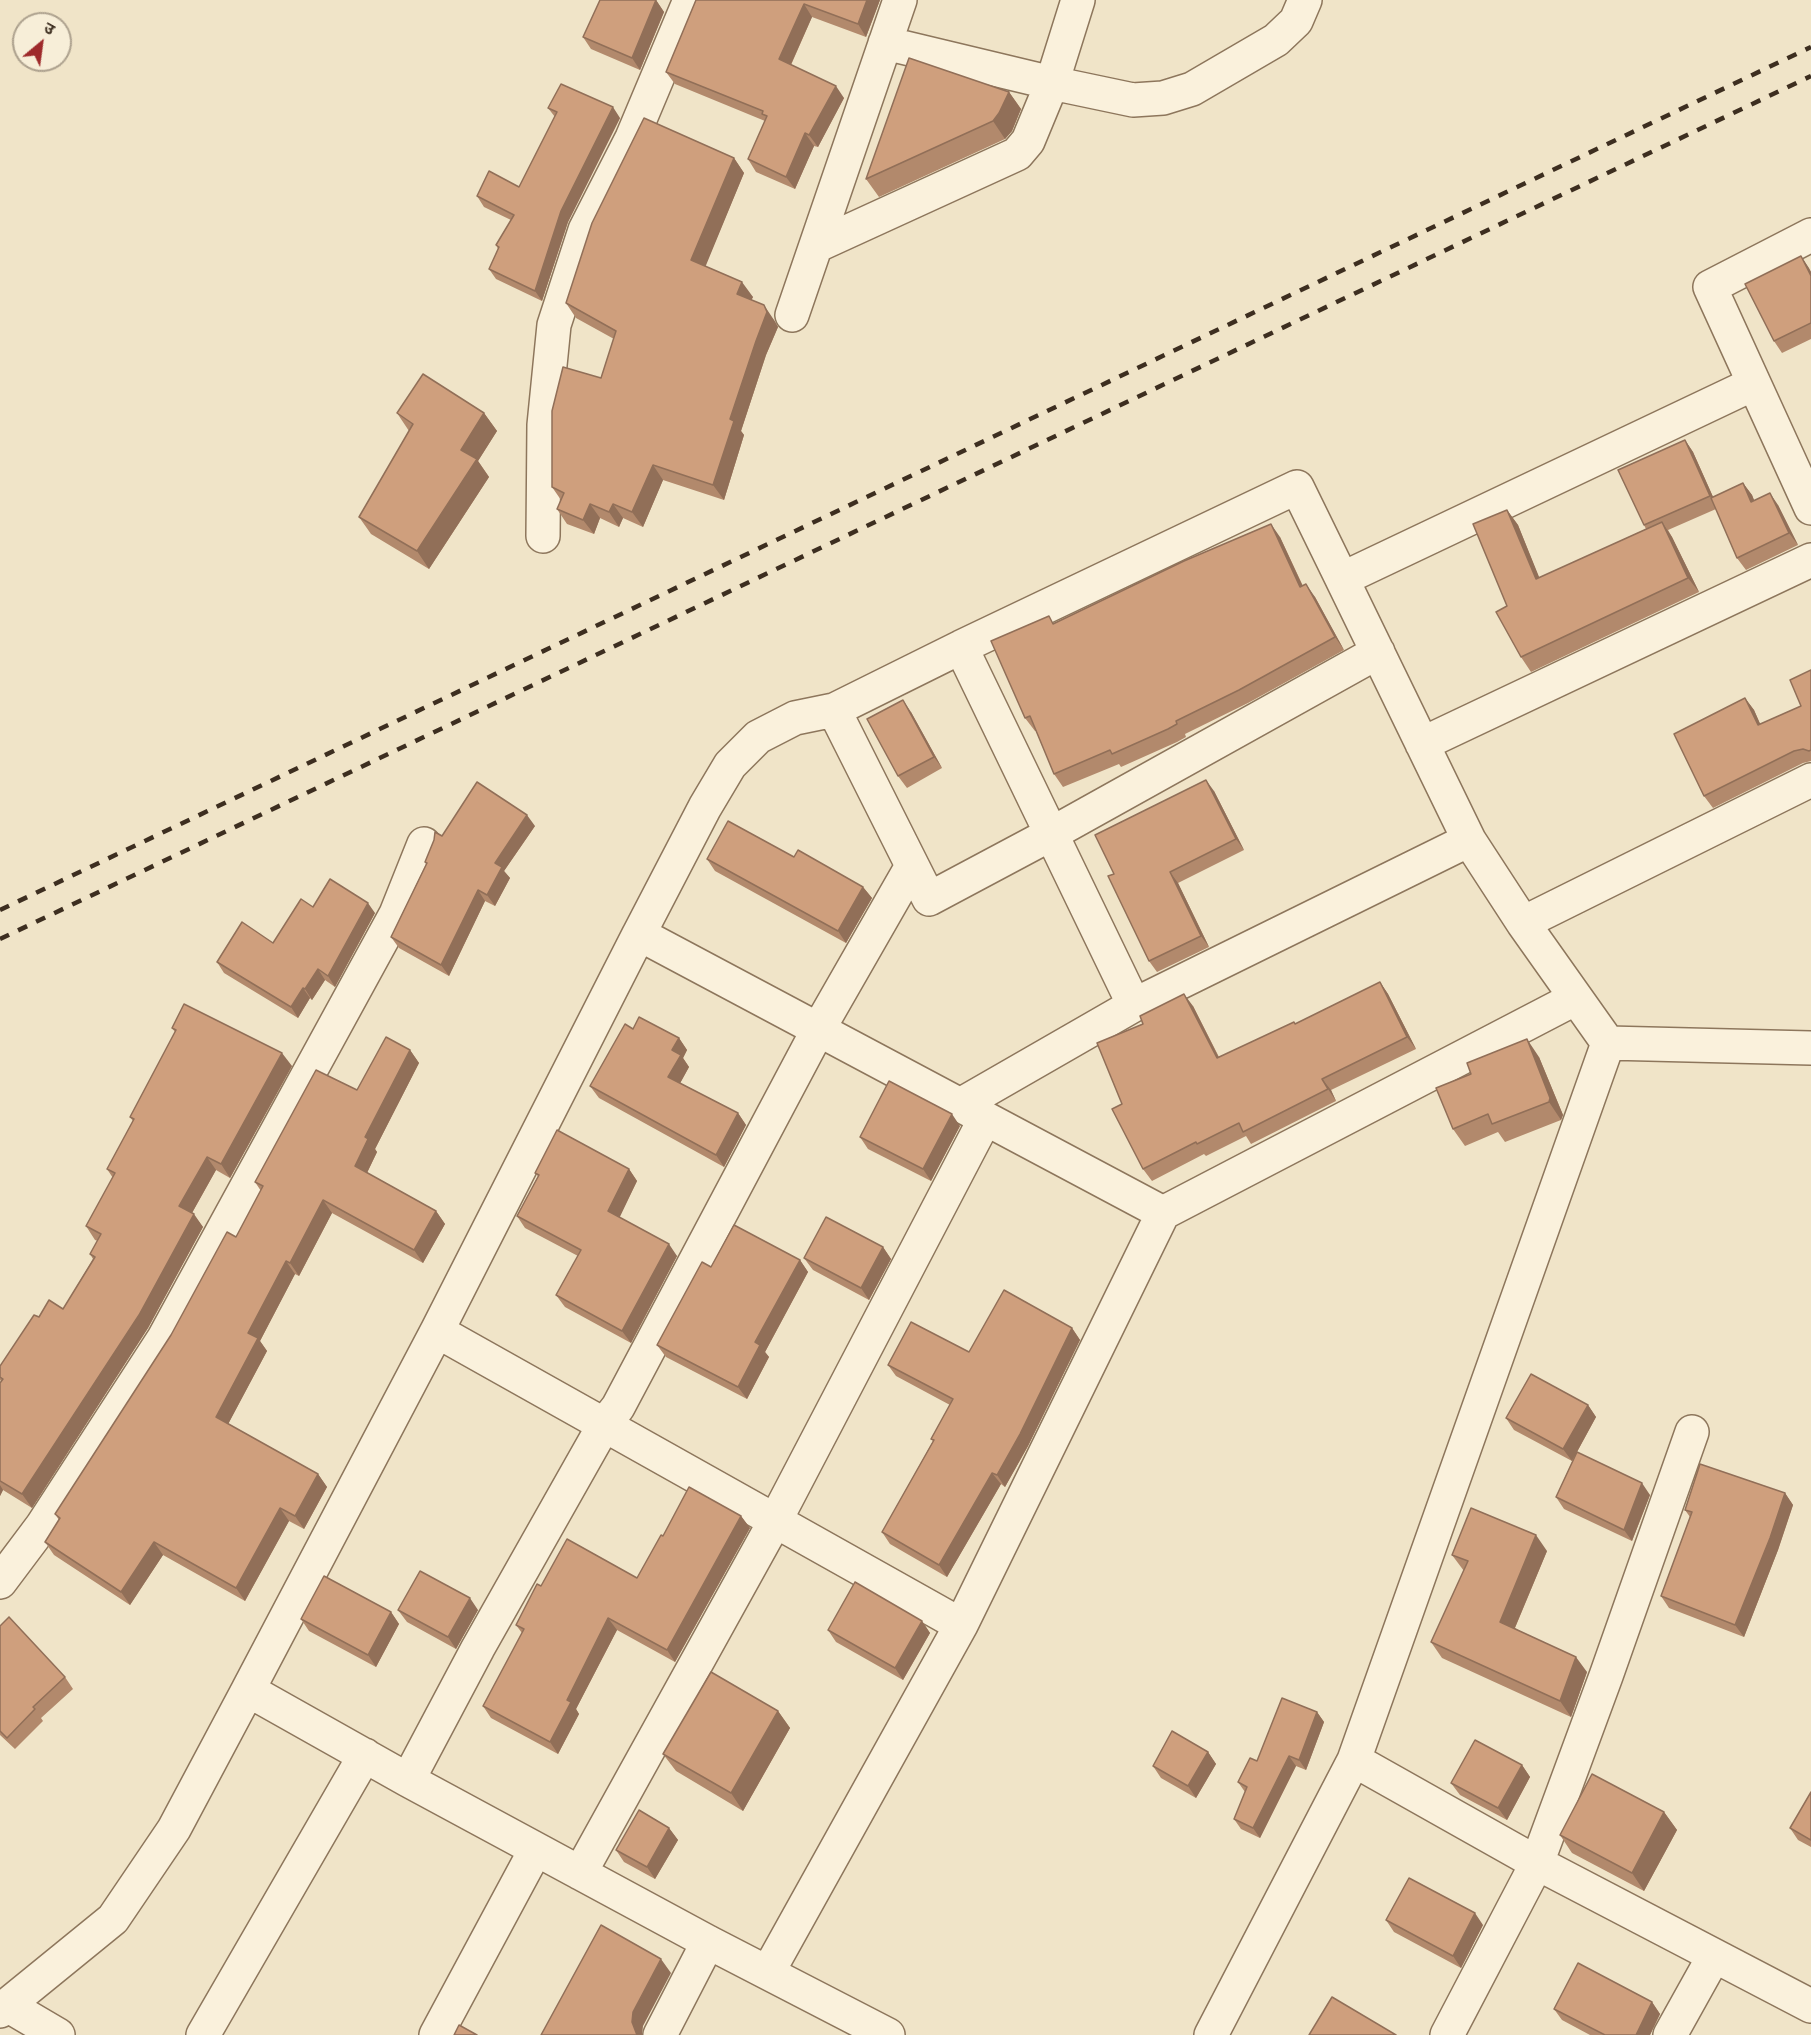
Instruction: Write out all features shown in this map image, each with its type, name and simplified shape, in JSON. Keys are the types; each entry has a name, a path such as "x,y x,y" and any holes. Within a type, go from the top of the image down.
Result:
{"street":[{"path":"543,536 544,425 554,325 585,230 632,138 690,0"},
{"path":"792,315 900,0"},
{"path":"816,246 1017,154 1028,141 1052,83 1078,0"},
{"path":"885,43 1133,100 1163,98 1192,89 1276,40 1296,21 1305,0"},
{"path":"1811,235 1710,287 1753,384 1799,453 1811,508"},
{"path":"1342,579 1753,384"},
{"path":"58,2035 4,2008 113,1919 174,1829 436,1331 705,807 730,765 758,737 795,718 834,710 1297,487 1469,840 1523,923 1608,1043"},
{"path":"1422,744 1811,560"},
{"path":"961,647 1134,1005"},
{"path":"834,710 929,899 1051,834 1378,652"},
{"path":"1523,923 1811,780"},
{"path":"580,1873 775,1521 972,1112 1134,1005 1469,840"},
{"path":"0,1582 42,1526 164,1338 396,914 424,844"},
{"path":"408,1780 478,1648 604,1425 618,1407 818,1030 912,866"},
{"path":"639,934 1163,1213"},
{"path":"768,1972 961,1625 1163,1213 1576,998"},
{"path":"1608,1043 1811,1048"},
{"path":"1211,2035 1354,1760 1608,1043"},
{"path":"436,1331 961,1625"},
{"path":"1447,2035 1537,1863 1692,1432"},
{"path":"248,1690 408,1780 879,2033"},
{"path":"203,2035 365,1755"},
{"path":"1354,1760 1537,1863 1811,2006"},
{"path":"436,2035 536,1849"},
{"path":"660,2035 708,1942"},
{"path":"1670,2035 1714,1956"}],"building":[{"path":"600,0 656,0 632,58 583,37"},
{"path":"696,0 867,0 858,24 804,4 779,59 836,86 809,135 805,133 786,177 748,159 767,116 762,114 763,111 666,72"},
{"path":"909,58 1009,92 993,121 866,179"},
{"path":"561,84 613,107 561,211 535,291 489,269 499,247 496,245 514,215 477,196 489,171 519,187 557,112 548,108"},
{"path":"644,118 734,158 691,260 742,282 737,294 764,305 767,312 730,419 734,421 713,485 653,465 632,512 613,504 609,512 590,504 583,520 557,509 564,493 552,487 552,411 563,367 601,378 616,331 566,303 592,223"},
{"path":"1801,256 1811,276 1811,323 1774,341 1745,284"},
{"path":"423,374 484,413 461,450 477,459 417,551 359,517 413,424 397,413"},
{"path":"1685,440 1710,496 1644,525 1618,470"},
{"path":"1743,483 1751,502 1770,493 1789,533 1737,558 1711,498"},
{"path":"1507,510 1536,579 1662,522 1688,578 1521,657 1496,612 1507,606 1473,524"},
{"path":"1271,524 1300,587 1306,584 1335,637 1239,690 1176,721 1177,724 1168,729 1112,754 1110,750 1054,774 1030,716 1025,718 991,641 1049,616 1053,624 1184,561"},
{"path":"1811,670 1811,750 1794,751 1704,796 1674,734 1745,698 1758,725 1801,706 1790,680"},
{"path":"903,700 934,757 898,776 867,719"},
{"path":"1206,780 1236,839 1170,872 1201,936 1149,961 1108,876 1114,874 1095,835"},
{"path":"477,782 527,815 495,863 502,867 487,895 478,890 441,965 391,937 427,863 425,862 435,832 442,836"},
{"path":"728,821 794,857 798,850 863,887 838,931 707,859"},
{"path":"330,879 368,903 328,976 318,969 291,1007 217,962 242,922 273,943 301,899 313,907"},
{"path":"1380,982 1407,1037 1322,1079 1328,1089 1243,1132 1239,1123 1143,1169 1112,1109 1122,1104 1097,1043 1143,1024 1140,1016 1184,994 1217,1058 1294,1022 1295,1024"},
{"path":"184,1004 282,1053 221,1164 207,1157 179,1206 194,1214 139,1315 22,1494 0,1481 0,1383 3,1379 0,1377 0,1366 34,1315 39,1317 49,1300 63,1309 95,1257 90,1254 101,1234 86,1226 115,1173 107,1169 134,1119 130,1117 176,1030 172,1028"},
{"path":"639,1017 679,1038 672,1050 681,1055 668,1077 738,1113 716,1155 590,1086 625,1024 633,1029"},
{"path":"386,1037 410,1050 365,1137 368,1139 355,1166 436,1211 414,1250 323,1200 290,1263 286,1261 248,1333 258,1338 216,1417 318,1474 295,1516 280,1508 236,1588 154,1542 121,1592 45,1542 60,1518 55,1514 171,1335 227,1232 236,1237 263,1186 255,1182 316,1070 357,1090"},
{"path":"1527,1039 1550,1098 1549,1102 1492,1124 1488,1114 1453,1129 1436,1088 1471,1074 1467,1063"},
{"path":"889,1081 952,1114 923,1169 860,1137"},
{"path":"557,1130 629,1169 608,1211 669,1244 622,1331 556,1295 581,1250 517,1216 539,1175 535,1173"},
{"path":"826,1217 883,1247 861,1288 804,1258"},
{"path":"734,1225 800,1260 755,1342 760,1345 738,1387 657,1345 702,1262 711,1267"},
{"path":"1004,1290 1072,1328 1020,1434 997,1475 992,1473 939,1565 882,1532 934,1440 931,1439 953,1399 888,1365 911,1322 969,1352"},
{"path":"1531,1374 1588,1405 1563,1449 1506,1418"},
{"path":"1577,1452 1642,1483 1624,1530 1556,1497"},
{"path":"1700,1464 1785,1493 1770,1538 1735,1625 1661,1596 1692,1512 1685,1510"},
{"path":"689,1487 741,1516 667,1650 608,1618 567,1700 571,1702 550,1742 483,1706 524,1629 516,1625 537,1584 541,1586 567,1539 637,1578"},
{"path":"1471,1508 1536,1535 1500,1622 1576,1657 1560,1701 1431,1642 1468,1561 1452,1555"},
{"path":"420,1571 470,1598 448,1637 398,1610"},
{"path":"324,1576 391,1612 368,1655 301,1619"},
{"path":"855,1582 922,1621 895,1668 828,1630"},
{"path":"9,1617 65,1677 33,1707 35,1709 7,1738 0,1731 0,1626"},
{"path":"711,1672 778,1711 731,1793 663,1754"},
{"path":"1282,1698 1317,1712 1299,1760 1289,1756 1253,1828 1234,1819 1247,1787 1238,1782 1250,1758 1257,1761"},
{"path":"1172,1731 1208,1752 1188,1786 1153,1766"},
{"path":"1475,1740 1522,1765 1498,1808 1451,1783"},
{"path":"1592,1774 1664,1812 1632,1873 1560,1835"},
{"path":"1811,1792 1811,1840 1790,1828"},
{"path":"639,1810 669,1828 647,1867 616,1850"},
{"path":"1409,1878 1475,1913 1453,1956 1386,1920"},
{"path":"601,1925 661,1959 633,2012 632,2022 637,2035 541,2035"},
{"path":"1578,1963 1652,2002 1636,2035 1605,2035 1554,2009"},
{"path":"1332,1997 1396,2035 1309,2035"},
{"path":"459,2025 477,2035 454,2035"}],"railway":[{"path":"0,910 1811,47"},
{"path":"0,939 1811,76"}]}
